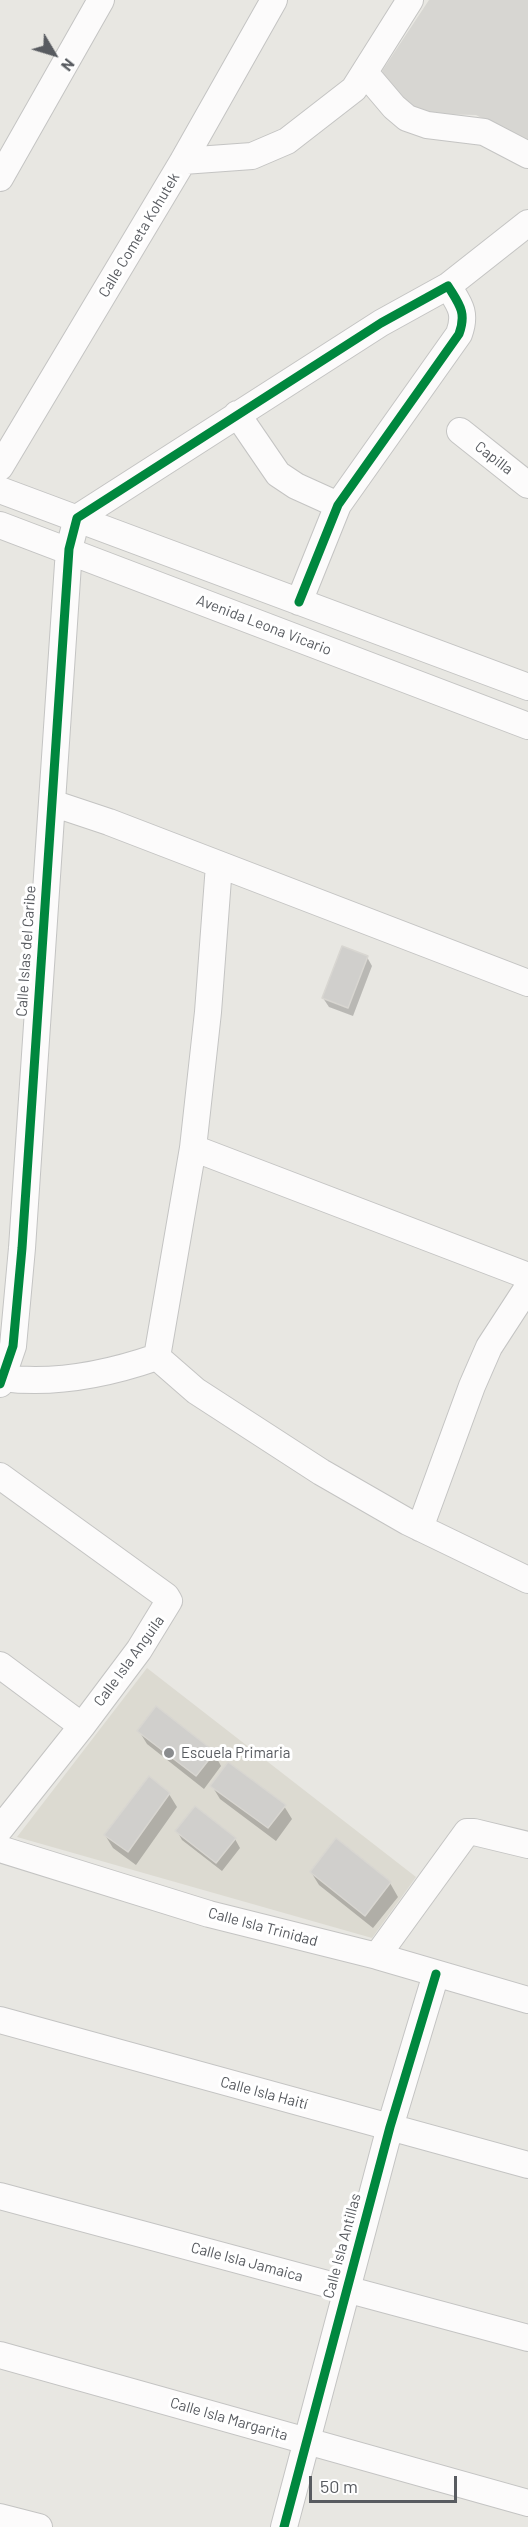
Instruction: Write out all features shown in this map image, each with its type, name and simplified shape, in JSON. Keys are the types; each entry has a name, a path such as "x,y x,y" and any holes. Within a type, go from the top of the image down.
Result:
{"street":[{"path":"0,178 101,0"},
{"name":"Calle Cometa Kohutek","path":"0,467 183,161 274,0"},
{"path":"183,161 252,156 287,141 354,89 366,74 410,0"},
{"path":"366,74 394,107 407,118 427,125 484,132 528,155"},
{"path":"77,518 381,323 448,286 526,228"},
{"path":"299,602 338,505 459,334 464,320 460,307 448,286"},
{"path":"237,414 279,474 296,486 338,505"},
{"name":"Capilla","path":"459,431 528,485"},
{"path":"0,490 528,687"},
{"name":"Calle Islas del Caribe","path":"2,1381 13,1346 22,1248 69,549 77,518"},
{"name":"Avenida Leona Vicario","path":"0,525 69,549 528,726"},
{"path":"52,803 527,979"},
{"path":"157,1356 193,1148 208,1012 219,865"},
{"path":"193,1148 528,1276"},
{"path":"420,1528 480,1367 489,1347 528,1287"},
{"path":"2,1381 33,1382 118,1370 157,1356"},
{"path":"157,1356 196,1391 321,1472 420,1528 528,1580"},
{"name":"Calle Isla Anguila","path":"0,1476 166,1596 169,1601 139,1650 0,1829"},
{"path":"0,1665 82,1726"},
{"path":"377,1956 467,1832 528,1845"},
{"name":"Calle Isla Trinidad","path":"0,1849 209,1914 377,1956 528,2000"},
{"name":"Calle Isla Antillas","path":"284,2527 390,2127 436,1974"},
{"name":"Calle Isla Haití","path":"0,2020 528,2165"},
{"name":"Calle Isla Jamaica","path":"0,2196 528,2338"},
{"name":"Calle Isla Margarita","path":"0,2355 528,2503"},
{"path":"0,2517 39,2527"}],"shaded area":[{"path":"429,0 528,0 528,142 476,115 434,114 415,109 388,82 382,71"},
{"name":"Escuela Primaria","path":"147,1668 416,1877 372,1938 17,1837"}],"building":[{"path":"342,946 368,956 348,1008 322,998"},
{"path":"156,1706 215,1752 196,1776 137,1731"},
{"path":"228,1762 286,1805 268,1828 210,1786"},
{"path":"149,1776 170,1793 128,1852 104,1835"},
{"path":"195,1806 236,1838 216,1863 175,1831"},
{"path":"336,1838 391,1882 365,1916 310,1872"}],"cycle path":[{"path":"0,1384 13,1346 22,1248 69,549 77,518 381,323 448,286 461,308 462,320 459,334 338,505 299,602"},
{"path":"284,2527 390,2127 436,1974"}],"place":[{"name":"Escuela Primaria","path":"169,1753"}]}
